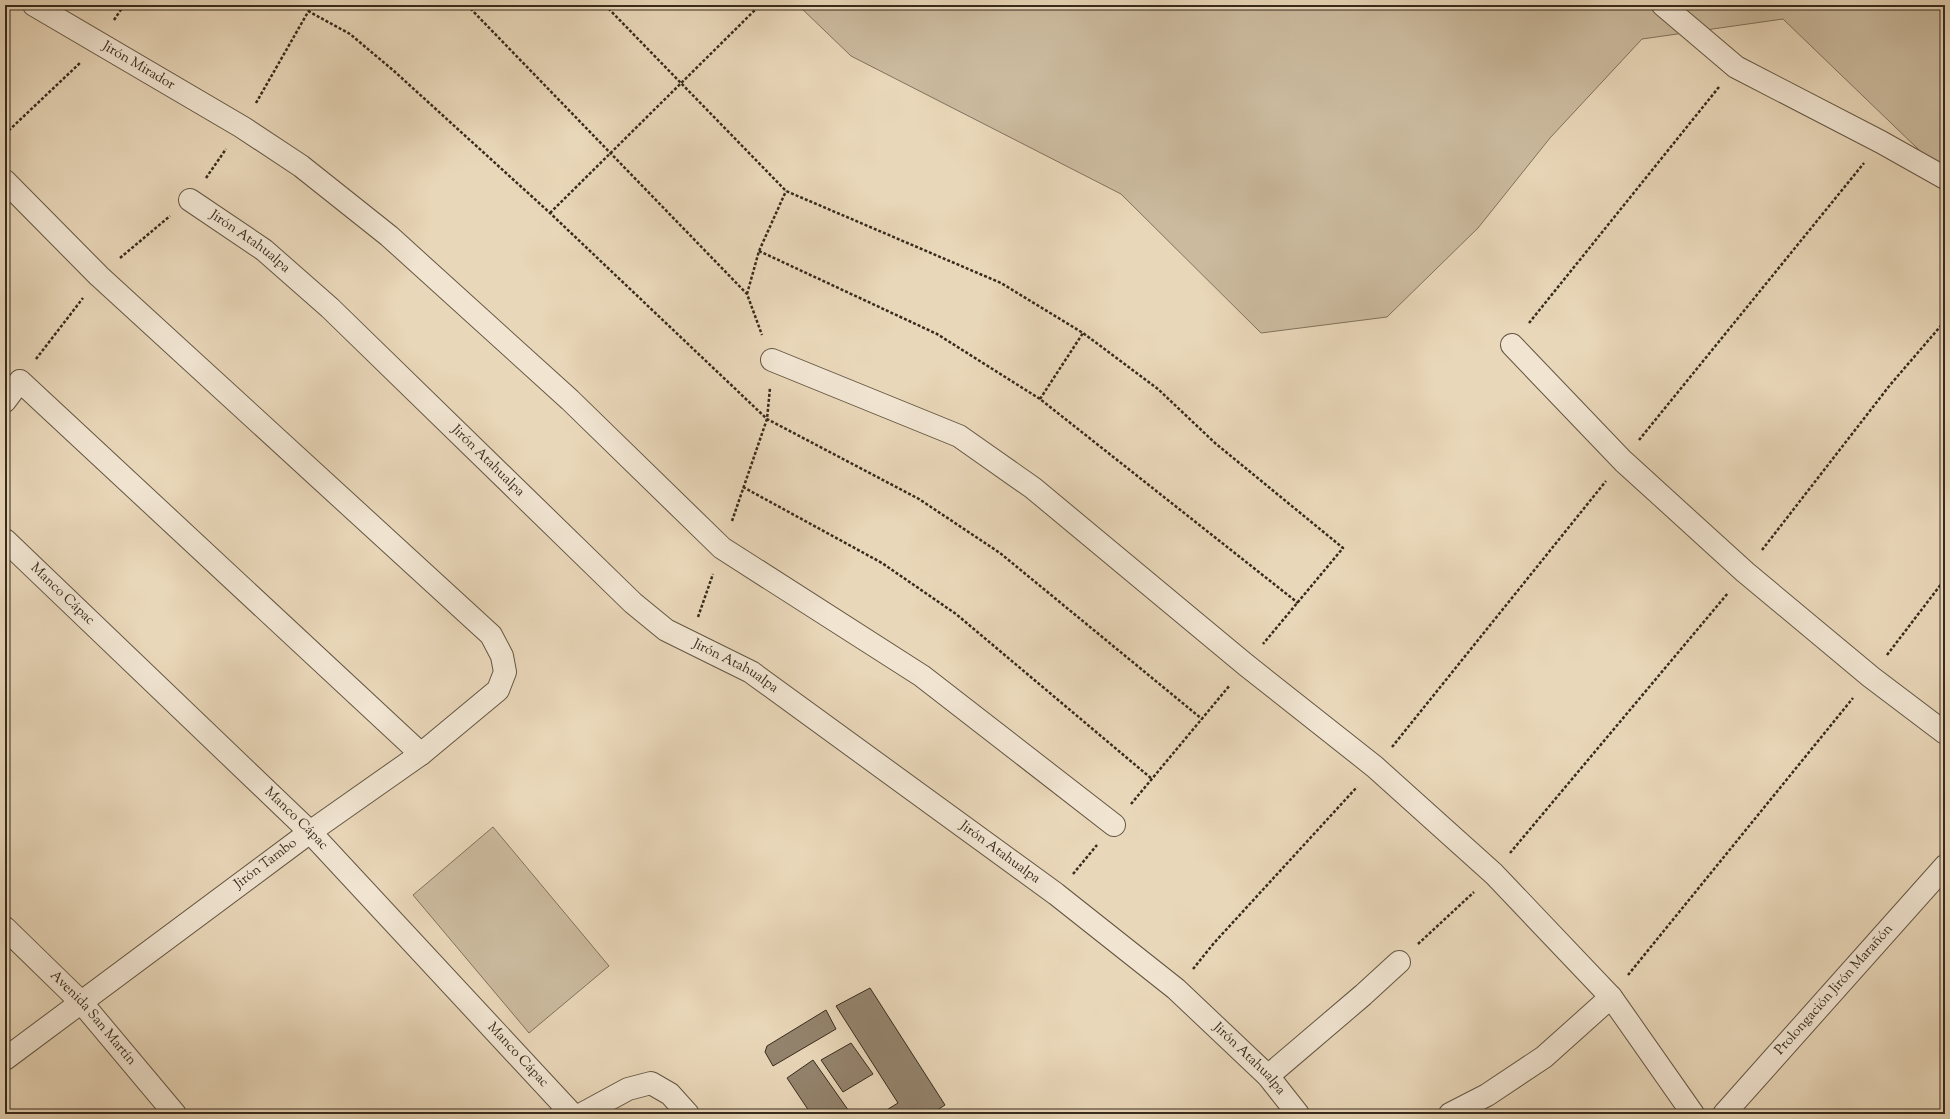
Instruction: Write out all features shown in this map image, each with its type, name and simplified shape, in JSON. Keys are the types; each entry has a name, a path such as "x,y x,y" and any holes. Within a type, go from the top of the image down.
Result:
{"street":[{"name":"Jirón Mirador","path":"34,5 242,127 301,166 389,236 570,400 722,548 922,676 1114,825"},
{"path":"1663,5 1736,67 1881,142 1945,178"},
{"name":"Jirón Tambo","path":"5,181 99,276 491,636 502,656 505,672 498,690 421,754 310,832 5,1059"},
{"name":"Jirón Atahualpa","path":"190,200 264,250 325,304 633,603 666,630 751,672 1056,894 1176,989 1268,1076 1290,1111"},
{"path":"1512,345 1623,460 1745,572 1870,677 1945,733"},
{"path":"772,360 959,436 1033,488 1246,665 1375,768 1494,874 1611,997 1693,1114"},
{"path":"5,401 20,381 421,754"},
{"name":"Manco Cápac","path":"5,540 310,832 572,1114"},
{"name":"Prolongación Jirón Marañón","path":"1724,1114 1945,866"},
{"name":"Avenida San Martín","path":"5,928 81,1002 174,1114"},
{"path":"1268,1076 1363,995 1399,962"},
{"path":"1450,1114 1487,1095 1544,1057 1611,997"},
{"path":"582,1114 628,1089 651,1083 670,1094 688,1114"}],"path":[{"path":"5,134 101,43 124,5"},
{"path":"467,5 746,294 772,360 767,419 690,642"},
{"path":"605,5 682,82 786,191 1001,283 1083,333 1158,389 1214,443 1343,548 1056,894"},
{"path":"550,214 760,5"},
{"path":"308,11 350,34 394,71 550,214 767,419 919,499 1000,552 1202,719"},
{"path":"1512,345 1736,67"},
{"path":"1176,989 1214,943 1375,768 1782,262 1881,142"},
{"path":"746,294 759,250 786,191"},
{"path":"759,250 937,334 1040,398 1298,603"},
{"path":"1399,962 1494,874 1745,572 1890,385 1945,321"},
{"path":"1040,398 1083,333"},
{"path":"743,487 882,562 956,614 1152,779"},
{"path":"1611,997 1870,677 1945,579"}],"shaded area":[{"path":"798,5 1945,5 1945,175 1783,19 1642,39 1550,138 1478,228 1387,317 1261,333 1121,194 851,56"},
{"path":"493,827 609,966 529,1033 413,895"}],"building":[{"path":"870,988 945,1105 931,1114 880,1114 898,1103 836,1006"},
{"path":"826,1010 836,1029 773,1066 765,1052 767,1046"},
{"path":"851,1043 873,1074 843,1092 821,1060"},
{"path":"813,1060 851,1114 811,1114 787,1078"}]}
